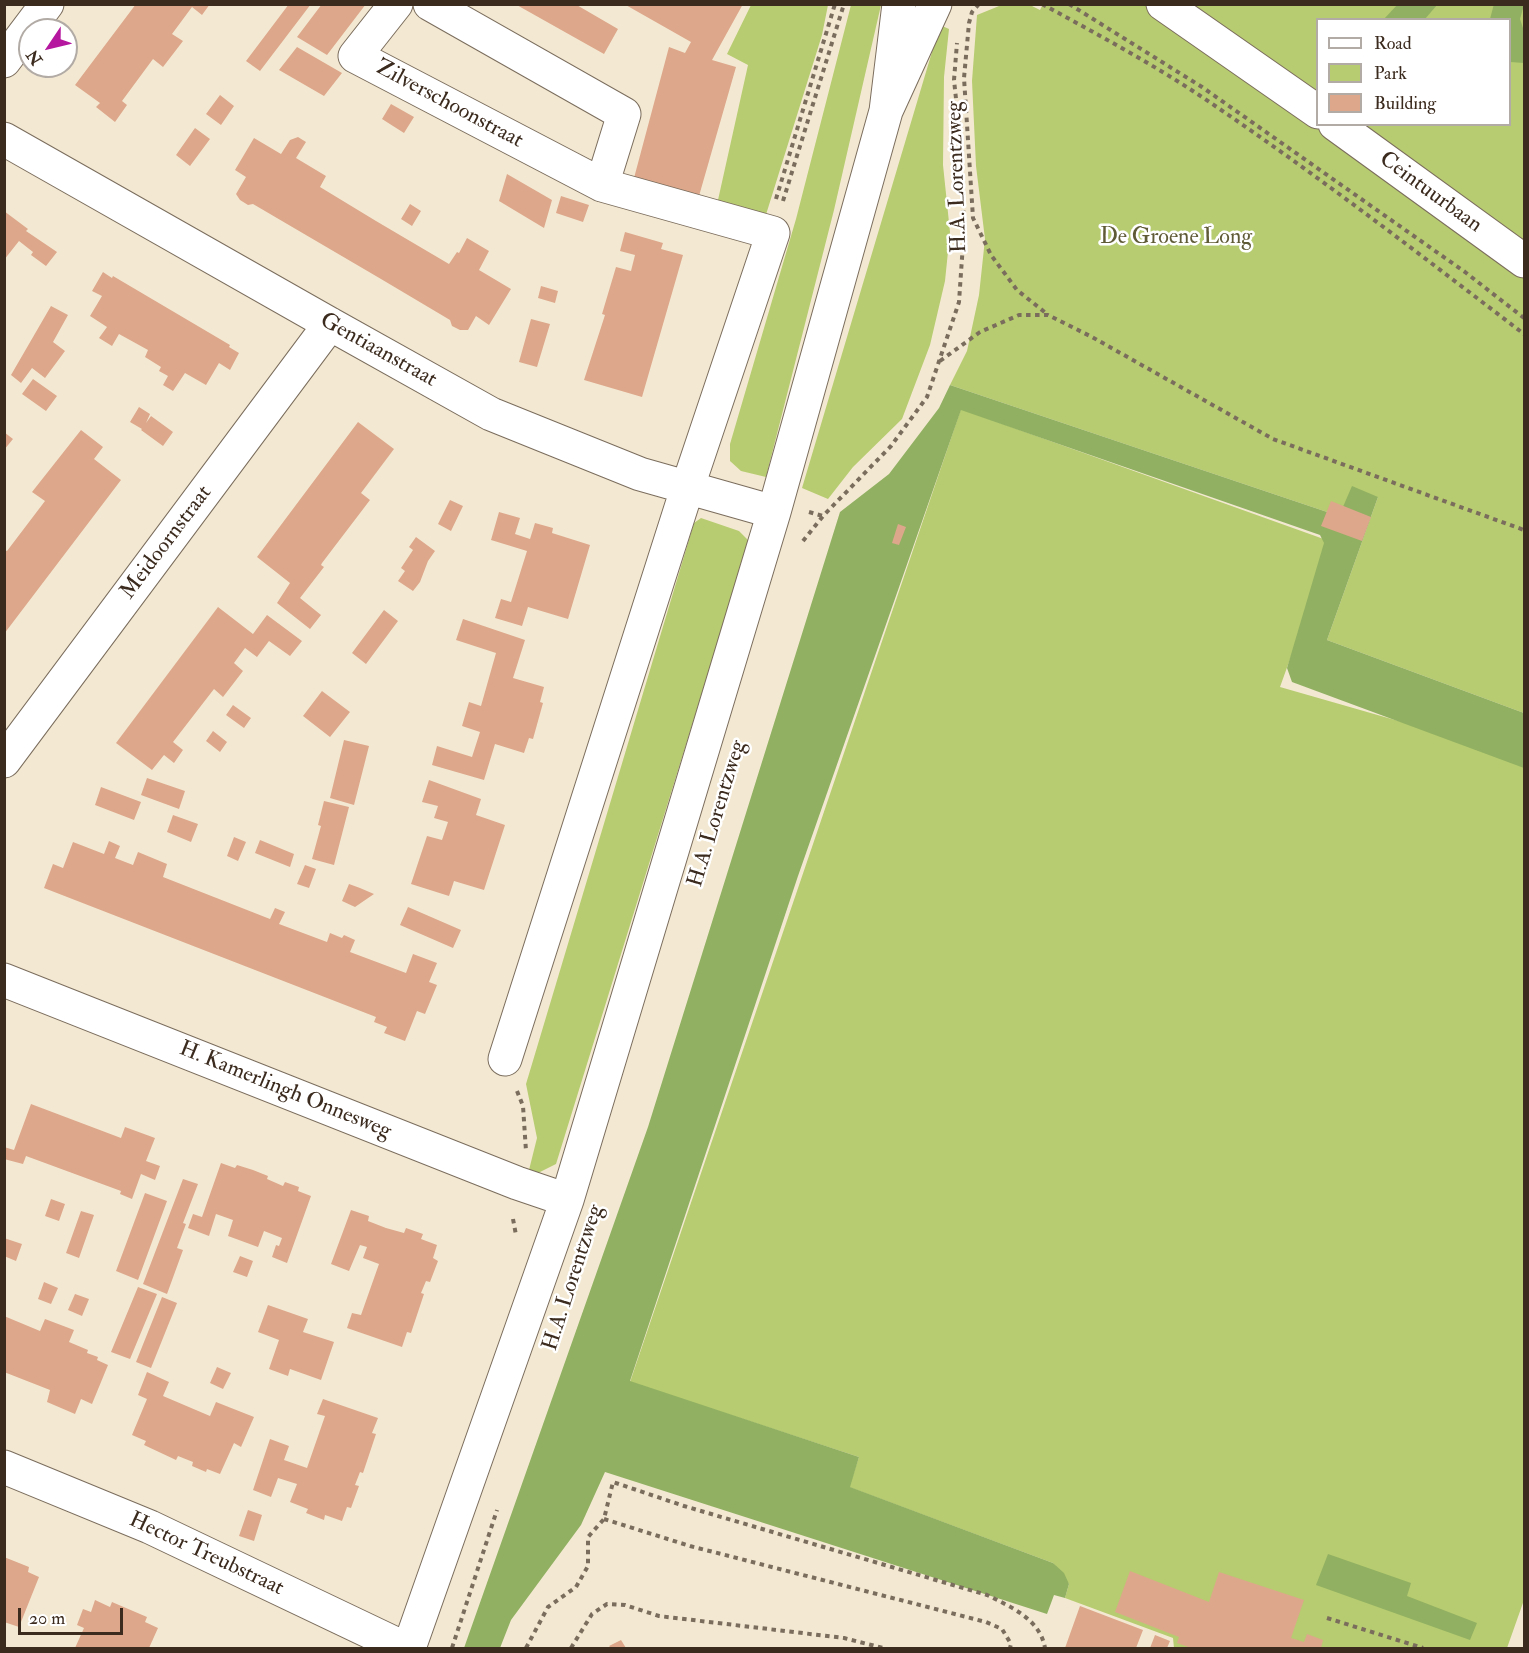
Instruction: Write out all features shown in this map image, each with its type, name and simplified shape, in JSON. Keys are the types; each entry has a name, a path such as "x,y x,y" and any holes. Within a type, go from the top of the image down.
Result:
{"street":[{"path":"4,62 48,4"},
{"name":"Zilverschoonstraat","path":"396,4 355,56 602,185 770,233"},
{"path":"430,4 624,114 602,185"},
{"name":"H.A. Lorentzweg","path":"407,1648 567,1200 774,512 886,111 899,4"},
{"name":"H.A. Lorentzweg","path":"886,111 935,4"},
{"path":"1163,4 1316,111"},
{"name":"Ceintuurbaan","path":"1338,126 1524,261"},
{"name":"Gentiaanstraat","path":"4,139 491,414 640,474 774,512"},
{"path":"505,1059 770,233"},
{"name":"Meidoornstraat","path":"4,761 330,324"},
{"name":"H. Kamerlingh Onnesweg","path":"4,980 517,1183 567,1200"},
{"name":"Hector Treubstraat","path":"4,1467 150,1527 407,1648"}],"path":[{"path":"770,233 835,4"},
{"path":"770,233 844,4"},
{"path":"979,4 972,12 969,23 964,78 973,218 991,255 1017,290 1048,315 1092,337 1273,440 1524,530"},
{"path":"1069,4 1202,87 1465,272 1524,318"},
{"path":"1044,5 1198,95 1383,226 1524,334"},
{"name":"H.A. Lorentzweg","path":"802,543 823,516 891,446 927,396 959,302 964,229 961,145 954,80 958,33"},
{"path":"939,362 980,332 1019,315 1048,315"},
{"path":"505,1059 523,1106 527,1147 517,1183"},
{"path":"526,1648 548,1607 576,1587 588,1566 588,1537 604,1519 613,1482 684,1506 987,1595 1015,1608 1034,1624 1044,1640 1045,1648"},
{"path":"452,1648 500,1502"},
{"path":"604,1519 690,1546 986,1622 1002,1629 1011,1644 1010,1648"},
{"path":"571,1648 592,1614 607,1604 625,1605 659,1616 844,1638 883,1648"},
{"path":"1327,1618 1423,1648"}],"green space":[{"name":"De Groene Long","path":"1004,4 1030,5 1040,10 1043,4 1524,5 1524,713 1327,640 1378,497 1339,516 950,385 967,351 979,295 985,239 976,166 972,81 977,15"},
{"path":"1398,4 1437,4 1426,18 1385,18"},
{"path":"1494,4 1524,5 1520,19 1524,31 1524,63 1511,62 1511,18 1490,18"},
{"path":"751,5 828,5 822,35 764,221 716,209 748,65 727,54"},
{"path":"851,5 881,5 834,210 766,477 741,471 730,461 730,444 796,219"},
{"path":"940,25 949,29 944,77 943,165 950,232 945,281 930,345 902,419 853,467 828,499 802,488"},
{"path":"950,385 1339,516 1352,486 1378,497 1327,640 1524,713 1524,768 1292,682 1287,668 1324,543 1320,535 961,410 798,876 630,1381 859,1457 850,1487 1053,1563 1064,1573 1069,1584 1065,1598 1054,1595 1047,1614 605,1472 581,1525 511,1620 500,1648 464,1648 648,1127 840,512 889,474 939,408"},
{"path":"961,409 1332,542 1280,687 1524,757 1524,1600 1507,1648 1174,1648 1173,1638 1065,1598 1069,1584 1053,1563 849,1487 859,1457 630,1382"},
{"path":"701,518 739,531 749,541 556,1164 536,1174 529,1170 537,1138 526,1084 694,523"},
{"path":"1328,1554 1411,1583 1407,1596 1477,1623 1470,1640 1316,1585"}],"building":[{"path":"136,4 210,4 202,15 192,7 172,34 183,41 163,67 153,59 122,101 127,105 115,122 96,107 100,103 75,85"},
{"path":"289,4 311,4 260,71 246,61"},
{"path":"322,4 366,4 327,55 297,37"},
{"path":"515,4 575,4 618,29 604,54"},
{"path":"624,4 743,4 712,60 736,67 699,196 634,178 669,47 685,53 691,42"},
{"path":"297,47 342,73 324,96 279,70"},
{"path":"220,95 234,106 221,125 206,114"},
{"path":"391,104 414,117 404,133 382,119"},
{"path":"195,128 210,139 190,166 176,155"},
{"path":"298,137 306,142 296,158 326,176 320,187 376,221 449,264 457,252 459,253 467,238 489,251 479,270 511,289 489,325 476,316 468,330 460,330 452,326 450,320 253,204 248,205 240,200 236,194 246,177 235,170 254,138 281,154 290,140"},
{"path":"507,174 552,200 544,228 499,201"},
{"path":"561,196 589,205 583,222 556,213"},
{"path":"410,204 421,211 412,226 401,219"},
{"path":"4,211 28,229 26,231 57,252 46,266 31,255 33,252 19,241 4,260"},
{"path":"625,232 663,243 661,249 683,255 642,397 584,380 605,315 602,314 616,267 631,271 635,255 620,251"},
{"path":"103,272 230,345 229,347 239,353 230,370 219,363 206,385 185,373 173,391 163,385 168,376 159,371 161,367 145,357 148,350 119,334 112,346 99,338 107,327 90,316 102,296 92,291"},
{"path":"541,286 558,291 555,303 538,298"},
{"path":"51,306 68,315 53,342 65,351 45,378 32,368 21,383 11,375"},
{"path":"531,319 550,324 537,367 519,362"},
{"path":"33,379 57,396 46,411 22,394"},
{"path":"139,407 150,414 146,423 151,416 173,432 163,446 130,422"},
{"path":"358,422 394,449 361,493 370,500 322,563 324,567 300,598 321,615 310,629 277,603 290,583 257,557"},
{"path":"81,430 103,447 94,459 121,480 4,634 4,550 7,551 45,501 32,492"},
{"path":"4,432 13,439 4,450"},
{"path":"450,500 463,506 451,531 438,524"},
{"path":"1331,501 1371,517 1362,541 1321,526"},
{"path":"499,512 520,518 515,534 530,539 535,523 553,528 552,533 590,545 568,619 528,607 522,626 495,618 501,599 511,602 527,551 491,540"},
{"path":"898,524 906,527 899,545 892,543"},
{"path":"416,537 435,551 413,591 398,581 405,571 401,568 413,550 409,547"},
{"path":"218,607 253,634 267,615 302,641 290,656 269,641 257,657 245,648 234,663 243,671 223,697 214,689 173,742 183,750 174,763 164,755 152,770 116,743"},
{"path":"384,610 398,621 366,664 352,653"},
{"path":"463,619 525,640 513,678 544,687 540,702 543,703 533,739 529,738 524,753 495,744 484,780 432,765 437,746 472,757 480,732 462,726 469,702 481,706 496,653 456,640"},
{"path":"322,691 350,712 330,737 303,716"},
{"path":"233,705 251,718 244,728 226,715"},
{"path":"213,731 227,742 220,752 206,741"},
{"path":"344,740 369,746 354,805 330,798"},
{"path":"147,778 185,791 179,809 141,795"},
{"path":"429,780 481,799 476,815 505,825 484,890 454,881 449,896 411,884 427,836 442,840 448,822 434,818 438,806 422,802"},
{"path":"101,787 141,802 134,820 95,805"},
{"path":"324,801 349,807 334,865 312,859 321,826 318,825"},
{"path":"173,815 198,824 191,842 167,832"},
{"path":"234,837 246,842 238,861 227,856"},
{"path":"260,840 294,854 290,867 255,853"},
{"path":"109,841 120,846 115,858 133,865 138,852 167,864 163,877 270,919 275,908 285,912 279,924 327,942 330,933 342,938 344,935 355,940 350,952 406,973 413,954 437,963 429,982 437,985 425,1014 417,1011 405,1041 384,1033 387,1027 374,1022 376,1017 44,888 53,864 63,868 73,842 104,854"},
{"path":"305,865 316,869 309,888 297,884"},
{"path":"349,884 374,894 355,907 342,901"},
{"path":"408,907 461,930 453,948 400,925"},
{"path":"31,1104 121,1138 125,1127 155,1138 146,1161 160,1166 155,1180 141,1174 132,1199 120,1194 121,1191 26,1156 23,1164 4,1159 4,1147 14,1150"},
{"path":"221,1163 235,1168 237,1165 253,1170 283,1186 285,1182 299,1187 298,1191 311,1196 287,1263 272,1257 276,1245 279,1246 282,1238 264,1231 258,1247 228,1236 233,1220 216,1214 209,1236 188,1228 193,1214 202,1217"},
{"path":"183,1179 198,1184 183,1223 186,1224 177,1248 183,1250 167,1294 143,1284"},
{"path":"145,1193 167,1201 138,1280 116,1271"},
{"path":"51,1199 65,1204 59,1221 45,1216"},
{"path":"351,1210 369,1216 368,1221 386,1228 404,1233 406,1228 423,1234 421,1239 437,1245 433,1258 438,1261 430,1282 426,1281 411,1333 407,1332 402,1347 347,1328 352,1313 361,1315 379,1264 363,1258 367,1247 360,1245 349,1271 331,1264"},
{"path":"81,1211 94,1215 79,1258 66,1253"},
{"path":"4,1238 22,1244 16,1261 4,1256"},
{"path":"240,1256 253,1261 247,1277 233,1272"},
{"path":"44,1282 58,1288 51,1304 38,1299"},
{"path":"138,1287 157,1294 130,1359 111,1352"},
{"path":"75,1294 89,1299 82,1316 68,1310"},
{"path":"162,1297 177,1303 151,1368 136,1362"},
{"path":"268,1305 308,1319 303,1332 334,1342 321,1380 290,1369 288,1376 269,1369 279,1340 258,1332"},
{"path":"4,1316 40,1331 45,1319 74,1330 69,1342 88,1350 87,1353 98,1357 97,1360 108,1365 92,1404 81,1399 75,1414 47,1402 50,1390 4,1372"},
{"path":"217,1367 231,1373 223,1389 210,1383"},
{"path":"147,1372 169,1382 163,1396 210,1416 216,1402 254,1417 241,1447 234,1443 220,1474 207,1469 206,1472 192,1466 193,1462 178,1456 176,1460 144,1445 146,1441 132,1435 147,1399 138,1395"},
{"path":"323,1399 378,1418 372,1433 376,1434 363,1473 360,1472 355,1485 359,1486 351,1508 347,1507 342,1521 325,1515 324,1520 306,1513 308,1509 290,1502 297,1484 278,1478 271,1497 253,1490 270,1439 289,1446 284,1460 307,1468 325,1416 317,1414"},
{"path":"248,1510 262,1515 254,1541 239,1536"},
{"path":"4,1557 29,1567 28,1572 39,1577 19,1627 4,1622"},
{"path":"1130,1571 1209,1602 1219,1572 1304,1600 1291,1638 1304,1642 1307,1634 1323,1640 1321,1648 1191,1648 1177,1643 1179,1637 1115,1612"},
{"path":"95,1600 110,1607 112,1602 147,1617 145,1622 158,1628 149,1648 75,1648 84,1628 77,1625 83,1609 91,1612"},
{"path":"1080,1606 1143,1630 1136,1648 1065,1648"},
{"path":"1155,1635 1170,1641 1167,1648 1150,1648"},
{"path":"621,1640 626,1648 609,1646"}]}
